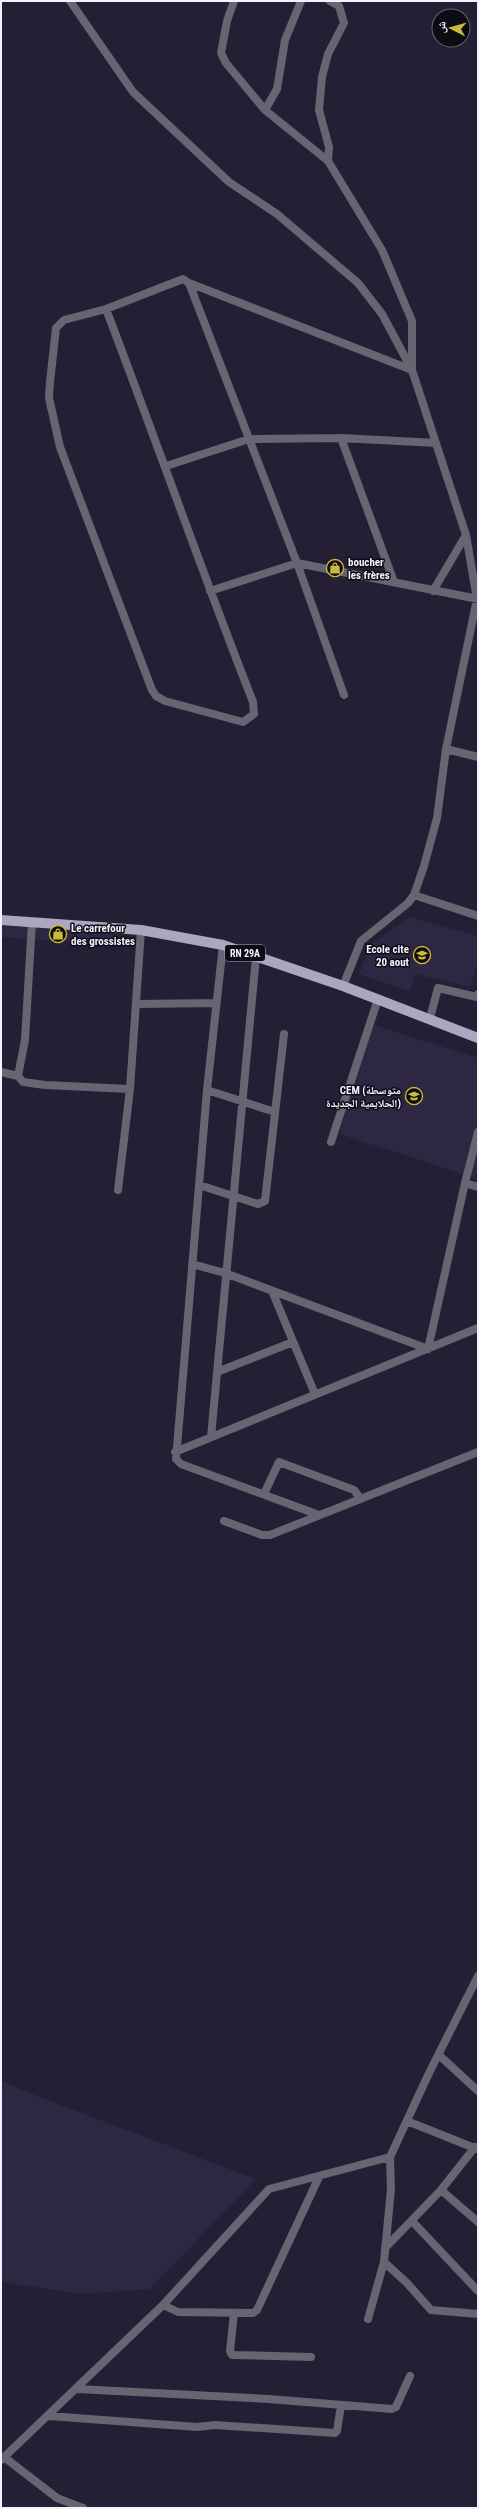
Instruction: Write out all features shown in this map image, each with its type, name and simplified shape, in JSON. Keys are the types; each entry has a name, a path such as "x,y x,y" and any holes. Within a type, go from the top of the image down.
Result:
{"main road":[{"name":"RN 29A","path":"1,920 141,930 223,946 343,986 430,1018 478,1038"}],"street":[{"path":"70,1 133,92 229,182 278,214 358,283 382,314 412,370 466,535 477,599 446,749 437,818 414,895 397,913 361,941 343,986"},
{"path":"234,1 227,21 221,53 226,63 265,110 328,161 382,250 412,320 412,370"},
{"path":"265,110 277,89 285,40 301,1"},
{"path":"328,161 329,147 319,110 322,77 328,54 344,23 339,6 330,1"},
{"path":"106,309 166,466 210,592 254,702 254,714 243,722 165,701 156,696 152,690 60,448 49,398 56,328 64,320 106,309 180,280 186,280 189,283 412,370"},
{"path":"189,283 297,563 344,695"},
{"path":"166,466 249,439 340,438 436,443"},
{"path":"340,438 394,582"},
{"path":"433,591 466,535"},
{"path":"210,592 297,563 477,599"},
{"path":"446,749 478,757"},
{"path":"414,895 478,916"},
{"path":"18,1076 25,1040 32,922"},
{"path":"118,1190 130,1089 141,930"},
{"path":"223,946 207,1090 175,1452 176,1459 181,1464 319,1515"},
{"path":"211,1437 225,1274 234,1195 256,957"},
{"path":"430,1018 438,988 477,997 478,994"},
{"path":"331,1142 378,999"},
{"path":"136,1004 216,1003"},
{"path":"199,1185 234,1195 258,1204 265,1201 284,1034"},
{"path":"1,1072 18,1076 23,1082 46,1086 130,1089"},
{"path":"207,1090 242,1100 275,1112"},
{"path":"428,1349 465,1183 478,1132"},
{"path":"465,1183 478,1187"},
{"path":"192,1264 225,1274 428,1349"},
{"path":"272,1291 315,1394"},
{"path":"175,1452 478,1328"},
{"path":"217,1372 293,1342"},
{"path":"224,1521 262,1535 270,1535 478,1452"},
{"path":"264,1494 279,1462 354,1490 360,1498"},
{"path":"368,2319 384,2262 391,2189 390,2157 406,2121 478,1976"},
{"path":"439,2055 478,2091"},
{"path":"385,2248 441,2190 476,2148 406,2121"},
{"path":"84,2508 57,2498 3,2458 49,2416 163,2306 269,2189 390,2157"},
{"path":"163,2306 178,2312 253,2313 261,2304 319,2177"},
{"path":"441,2190 478,2222"},
{"path":"412,2220 478,2291"},
{"path":"384,2262 407,2283 431,2310 478,2314"},
{"path":"234,2313 230,2351 232,2355 311,2357"},
{"path":"77,2389 395,2408 410,2376"},
{"path":"49,2416 197,2427 215,2425 335,2433 338,2429 341,2405"}],"shaded area":[{"name":"Ecole cite 20 aout","path":"410,917 478,936 478,964 470,987 415,974 409,991 359,974 370,945"},
{"name":"Le carrefour des grossistes","path":"1,925 115,932 110,944 1,937"},
{"name":"CEM (متوسطة الحلايمية الجديدة)","path":"371,1024 478,1058 478,1164 475,1178 339,1134"},
{"path":"1,2081 256,2179 150,2289 81,2294 1,2282"}],"place":[{"name":"boucher les frères","path":"335,568"},
{"name":"Le carrefour des grossistes","path":"58,934"},
{"name":"Ecole cite 20 aout","path":"422,955"},
{"name":"CEM (متوسطة الحلايمية الجديدة)","path":"414,1096"}]}
